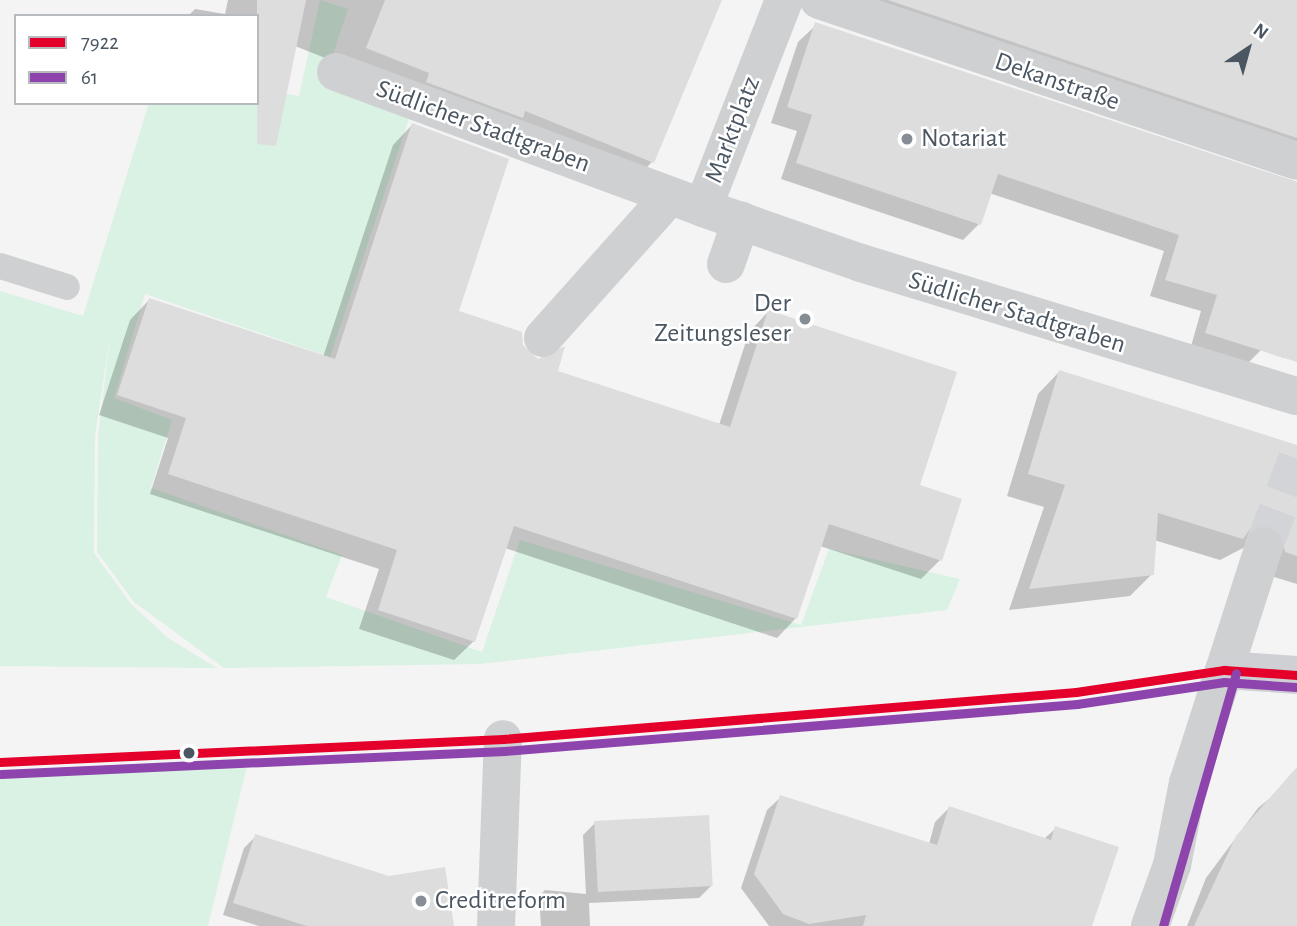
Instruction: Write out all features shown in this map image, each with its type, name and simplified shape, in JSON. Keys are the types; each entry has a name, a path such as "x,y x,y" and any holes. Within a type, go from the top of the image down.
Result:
{"main road":[{"path":"1224,670 1297,675"}],"street":[{"name":"Marktplatz","path":"543,338 686,202 784,0"},
{"name":"Dekanstraße","path":"819,0 1297,160"},
{"name":"Südlicher Stadtgraben","path":"336,72 686,202 862,264 1297,396"},
{"path":"726,264 741,221"},
{"path":"1150,926 1224,670 1264,546"},
{"path":"496,926 503,739"}],"lane":[{"path":"0,266 67,287"}],"green space":[{"path":"320,0 348,9 325,78 411,113 330,357 145,294 114,398 172,420 151,488 342,555 326,597 482,652 520,540 801,625 829,549 960,579 947,610 480,664 224,668 134,602 97,552 98,436 111,330 95,436 94,553 131,604 168,638 217,668 0,666 0,291 83,316 148,105 259,105 259,88 299,96"},
{"path":"249,758 208,926 0,926 0,771"}],"building":[{"path":"257,0 306,0 276,146 257,144"},
{"path":"385,0 722,0 654,163 525,111 523,118 426,82 429,73 366,48"},
{"path":"888,0 1297,0 1297,138"},
{"path":"815,22 1297,182 1297,362 1205,333 1217,295 1165,280 1179,235 998,174 981,225 796,163 812,115 787,107"},
{"path":"412,123 509,159 459,311 522,332 523,345 538,359 565,346 558,371 730,427 768,310 957,372 920,485 962,499 942,561 829,524 797,619 514,526 475,642 378,610 397,550 168,474 186,418 117,395 149,298 335,359"},
{"path":"1059,370 1297,445 1297,556 1285,552 1281,532 1270,525 1250,529 1243,539 1158,513 1154,575 1029,589 1065,485 1028,474"},
{"path":"1297,767 1297,926 1194,926 1236,836"},
{"path":"780,795 937,845 949,806 1051,840 1055,826 1119,847 1092,926 863,926 866,915 809,924 783,914 754,874"},
{"path":"709,815 713,886 598,892 594,821"},
{"path":"255,834 389,876 445,867 454,926 307,926 233,903"}],"tunnel":[{"path":"1264,546 1297,459"}],"transit line":[{"name":"7922","path":"0,762 503,739 1076,692 1224,670 1297,675"},
{"name":"61","path":"1163,926 1236,673"},
{"name":"61","path":"1,774 504,751 1077,704 1224,682 1296,687"}],"place":[{"name":"Notariat","path":"907,139"},
{"name":"Der Zeitungsleser","path":"805,319"},
{"name":"Creditreform","path":"421,901"}]}
